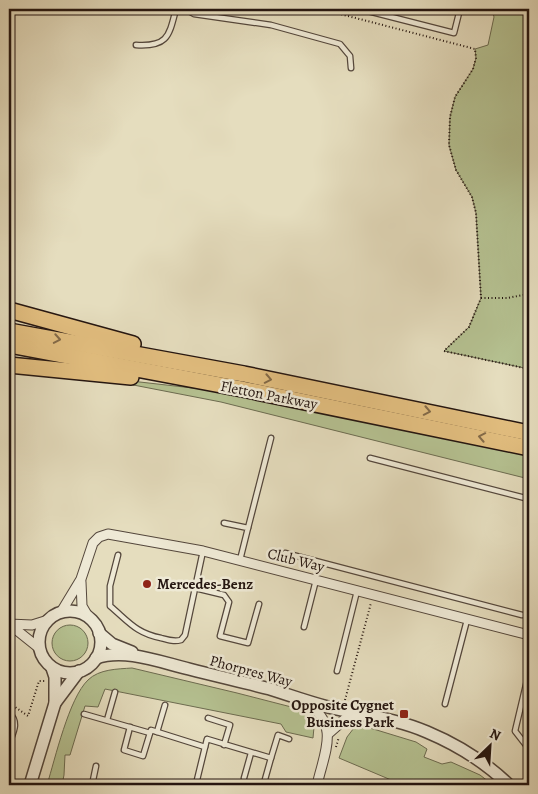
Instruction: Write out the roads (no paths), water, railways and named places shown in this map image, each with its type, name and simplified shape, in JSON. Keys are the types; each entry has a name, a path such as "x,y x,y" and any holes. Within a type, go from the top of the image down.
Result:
{"highway":[{"path":"9,310 244,374"},
{"name":"Fletton Parkway","path":"9,331 244,374 529,433"},
{"name":"Fletton Parkway","path":"9,345 529,448"},
{"path":"9,365 242,390"}],"street":[{"name":"Club Way","path":"61,612 81,579 93,543 99,537 108,534 204,551 373,593 529,635"},
{"name":"Club Way","path":"81,579 82,606 89,618"},
{"path":"9,624 32,625 48,620 61,612 71,611 81,613 89,618 99,633 100,650 96,658 86,668 79,671 70,673 52,668"},
{"path":"48,620 40,633 39,648 42,656 52,668 55,680 56,703"},
{"path":"9,624 39,648"},
{"name":"Phorpres Way","path":"99,633 112,644 146,659"},
{"name":"Phorpres Way","path":"96,658 116,654 146,659 270,689 300,700 425,731 469,753 494,771 509,785"},
{"path":"30,785 56,703 79,671"},
{"path":"270,689 344,706 367,716"},
{"path":"300,700 316,709 323,717 329,733 317,785"},
{"path":"329,733 345,719 367,716"}],"lane":[{"path":"136,45 152,46 166,38 171,29 176,9"},
{"path":"185,9 194,14 264,24 340,44 350,56 351,68"},
{"path":"360,9 454,33 460,9"},
{"path":"240,560 271,438"},
{"path":"370,458 529,499"},
{"path":"224,523 248,528"},
{"path":"118,555 110,586 110,606 138,631 146,635 176,642 185,635 204,551"},
{"path":"285,553 522,615 527,615 529,609"},
{"path":"304,627 317,579"},
{"path":"195,588 224,595 229,602 220,636 248,643 259,604"},
{"path":"337,672 357,589"},
{"path":"446,704 467,618"},
{"path":"529,672 515,731 529,749"},
{"path":"107,720 115,692"},
{"path":"157,732 165,704"},
{"path":"9,713 16,723 9,744"},
{"path":"84,714 150,733"},
{"path":"208,718 230,725 224,745"},
{"path":"130,727 124,750 143,756 151,730 205,747"},
{"path":"264,783 278,735 289,739"},
{"path":"202,785 195,784 207,739 271,758"},
{"path":"244,778 251,752"},
{"path":"92,785 96,766"}],"place":[{"name":"Mercedes-Benz","path":"147,584"},
{"name":"Opposite Cygnet Business Park","path":"404,714"}]}
